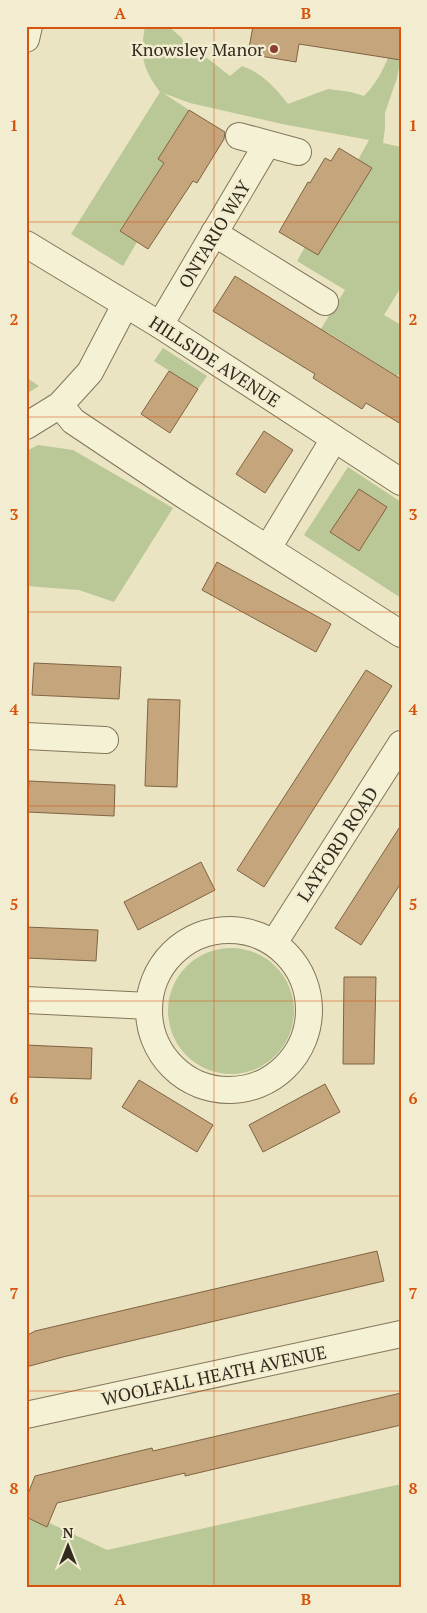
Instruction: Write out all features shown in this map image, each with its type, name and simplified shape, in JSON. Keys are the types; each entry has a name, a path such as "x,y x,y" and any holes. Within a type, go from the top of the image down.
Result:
{"street":[{"path":"26,39 29,26"},
{"path":"240,136 298,152"},
{"name":"ONTARIO WAY","path":"160,324 267,144"},
{"path":"214,233 325,302"},
{"name":"HILLSIDE AVENUE","path":"26,244 124,305 160,324 401,482"},
{"path":"26,426 60,405 90,372 124,305"},
{"path":"60,405 73,421 182,494 401,634"},
{"path":"268,548 334,438"},
{"path":"26,736 105,740"},
{"name":"LAYFORD ROAD","path":"274,943 401,744"},
{"path":"228,930 252,933 274,943 292,961 305,983 310,1008 306,1034 295,1057 277,1075 261,1083 228,1090 203,1086 180,1074 163,1055 152,1032 149,1006 154,983 165,962 183,945 204,934 228,930"},
{"path":"26,1000 149,1006"},
{"name":"WOOLFALL HEATH AVENUE","path":"26,1416 401,1334"}],"green space":[{"path":"145,26 168,26 182,38 185,46 207,58 230,76 242,66 256,72 273,86 288,104 328,89 364,96 384,68 395,35 401,57 397,78 385,113 383,143 401,147 401,287 384,315 401,325 401,372 397,376 327,332 304,368 299,364 345,290 297,261 305,247 318,255 371,168 358,160 369,140 282,124 190,103 163,93 189,110 158,159 193,181 191,184 162,166 120,230 137,242 123,266 71,234 160,92 149,76 144,61"},
{"path":"163,348 207,376 198,389 154,361"},
{"path":"26,377 39,386 26,394"},
{"path":"38,445 73,450 173,508 114,602 79,590 26,586 26,451"},
{"path":"348,467 401,502 401,598 304,535"},
{"path":"231,948 255,952 276,966 290,987 294,1011 290,1035 276,1056 255,1070 231,1074 207,1070 186,1056 172,1035 168,1011 172,987 186,966 207,952"},
{"path":"401,1484 401,1587 26,1587 26,1512 107,1550"}],"building":[{"name":"Knowsley Manor","path":"253,26 401,26 401,60 299,44 296,62 248,54"},
{"path":"189,110 225,132 224,139 197,183 193,181 148,249 120,231 164,163 158,159"},
{"path":"339,148 372,168 318,255 279,232 308,182 310,183 325,158 331,161"},
{"path":"235,276 401,379 401,424 366,403 362,409 313,378 315,374 213,311"},
{"path":"169,371 198,389 170,433 141,414"},
{"path":"264,431 293,450 265,493 236,474"},
{"path":"359,489 387,507 359,551 330,532"},
{"path":"217,562 331,624 316,652 202,590"},
{"path":"34,663 121,667 119,699 32,695"},
{"path":"366,670 392,686 264,887 237,870"},
{"path":"148,699 180,700 177,787 145,786"},
{"path":"29,781 115,785 114,816 27,812"},
{"path":"401,825 401,883 361,945 335,928"},
{"path":"201,862 215,890 138,930 124,902"},
{"path":"26,927 98,930 96,961 26,958"},
{"path":"344,977 376,977 374,1064 343,1064"},
{"path":"26,1045 92,1048 91,1079 26,1077"},
{"path":"139,1080 213,1125 197,1152 122,1107"},
{"path":"325,1084 340,1112 263,1152 249,1125"},
{"path":"377,1251 384,1281 26,1367 26,1336 35,1331"},
{"path":"401,1393 401,1425 185,1476 185,1473 57,1503 47,1527 26,1517 26,1499 35,1476 152,1448 153,1451"}],"place":[{"name":"Knowsley Manor","path":"274,49"}]}
